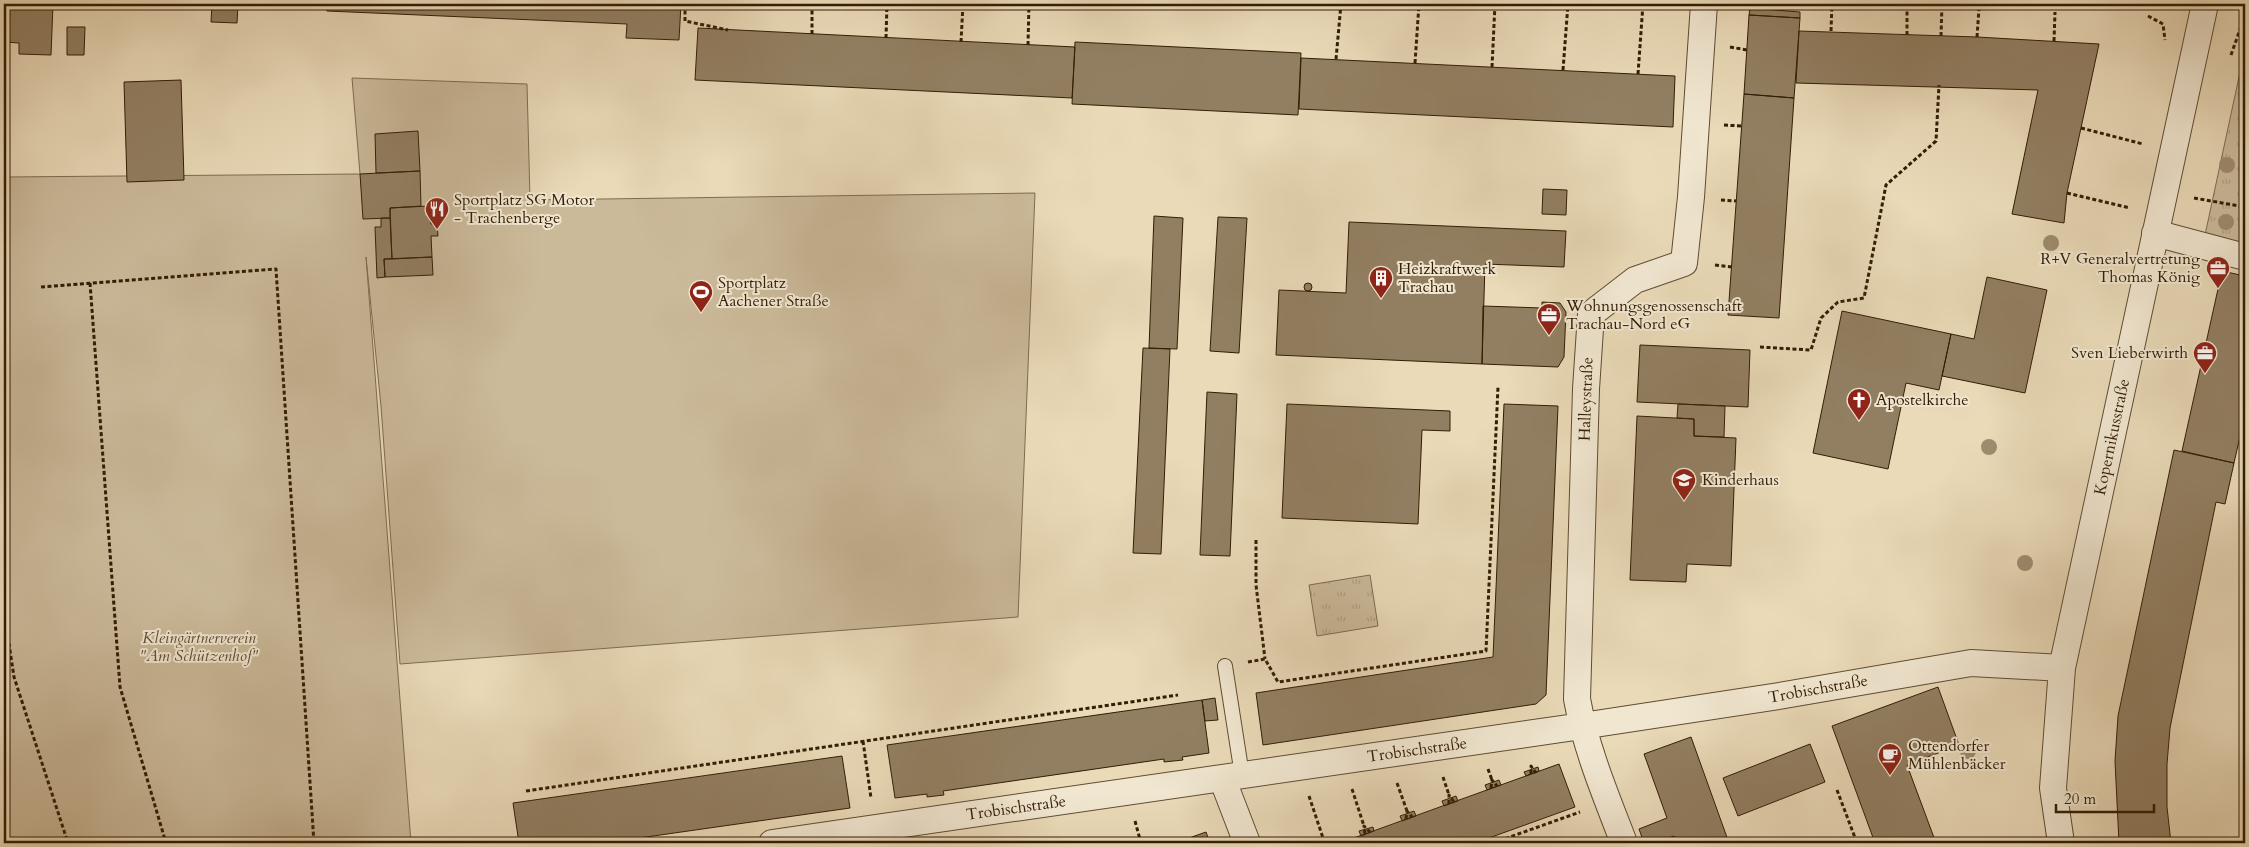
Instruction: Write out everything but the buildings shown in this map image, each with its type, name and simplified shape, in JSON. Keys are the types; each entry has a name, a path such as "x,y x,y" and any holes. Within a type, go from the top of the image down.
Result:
{"street":[{"name":"Halleystraße","path":"1624,843 1582,726 1577,699 1586,389 1591,314 1635,280 1684,263 1691,197 1704,4"},
{"name":"Kopernikusstraße","path":"2061,843 2053,788 2062,668 2205,4"},
{"path":"2159,213 2245,257"},
{"name":"Trobischstraße","path":"772,843 1582,726 1779,696 1971,663 2062,668"},
{"path":"1232,777 1247,843"}],"lane":[{"path":"1225,666 1232,777"}],"path":[{"path":"685,4 684,21 728,30"},
{"path":"812,4 812,34"},
{"path":"886,38 887,4"},
{"path":"961,42 963,4"},
{"path":"1028,45 1029,4"},
{"path":"1336,59 1341,4"},
{"path":"1415,63 1419,4"},
{"path":"1492,67 1495,4"},
{"path":"1563,70 1568,4"},
{"path":"1638,74 1643,4"},
{"path":"1831,31 1832,4"},
{"path":"1941,36 1942,4"},
{"path":"1907,35 1908,5"},
{"path":"1977,37 1979,8"},
{"path":"2054,41 2055,12"},
{"path":"2148,16 2163,24 2166,45"},
{"path":"2231,55 2245,20"},
{"path":"1733,47 1747,50"},
{"path":"1760,347 1811,350 1821,318 1838,302 1864,298 1886,185 1936,141 1939,86"},
{"path":"1723,125 1741,126"},
{"path":"2081,128 2173,152"},
{"path":"2067,193 2159,213 2245,207"},
{"path":"1716,199 1736,201"},
{"path":"1714,265 1732,267"},
{"path":"41,286 90,284 276,269 314,843"},
{"path":"90,284 120,687 166,843"},
{"path":"1256,540 1256,585 1265,659 1278,682 1486,651 1498,387"},
{"path":"4,610 14,677 68,843"},
{"path":"1225,666 1265,659"},
{"path":"526,791 1178,695"},
{"path":"862,741 875,828"},
{"path":"1343,760 1365,834"},
{"path":"1531,774 1531,766 1536,773"},
{"path":"1299,767 1324,842"},
{"path":"1492,788 1492,780 1497,786"},
{"path":"1837,790 1857,843"},
{"path":"1449,804 1449,795 1454,802"},
{"path":"1406,819 1406,811 1412,817"},
{"path":"1493,843 1582,811"},
{"path":"1364,826 1370,832"}],"green space":[{"path":"2245,49 2245,246 2205,235"},
{"name":"Kleingärtnerverein \"Am Schützenhof\"","path":"352,78 527,84 530,200 1035,193 1018,617 400,664 381,406 366,257 411,843 4,843 4,177 360,174"},
{"path":"1370,575 1378,626 1317,636 1309,585"}],"place":[{"name":"Sportplatz SG Motor - Trachenberge","path":"437,230"},
{"name":"R+V Generalvertretung Thomas König","path":"2218,289"},
{"name":"Heizkraftwerk Trachau","path":"1381,299"},
{"name":"Sportplatz Aachener Straße","path":"701,313"},
{"name":"Wohnungsgenossenschaft Trachau-Nord eG","path":"1549,336"},
{"name":"Sven Lieberwirth","path":"2205,374"},
{"name":"Apostelkirche","path":"1859,421"},
{"name":"Kinderhaus","path":"1684,501"},
{"name":"Ottendorfer Mühlenbäcker","path":"1890,776"}]}
